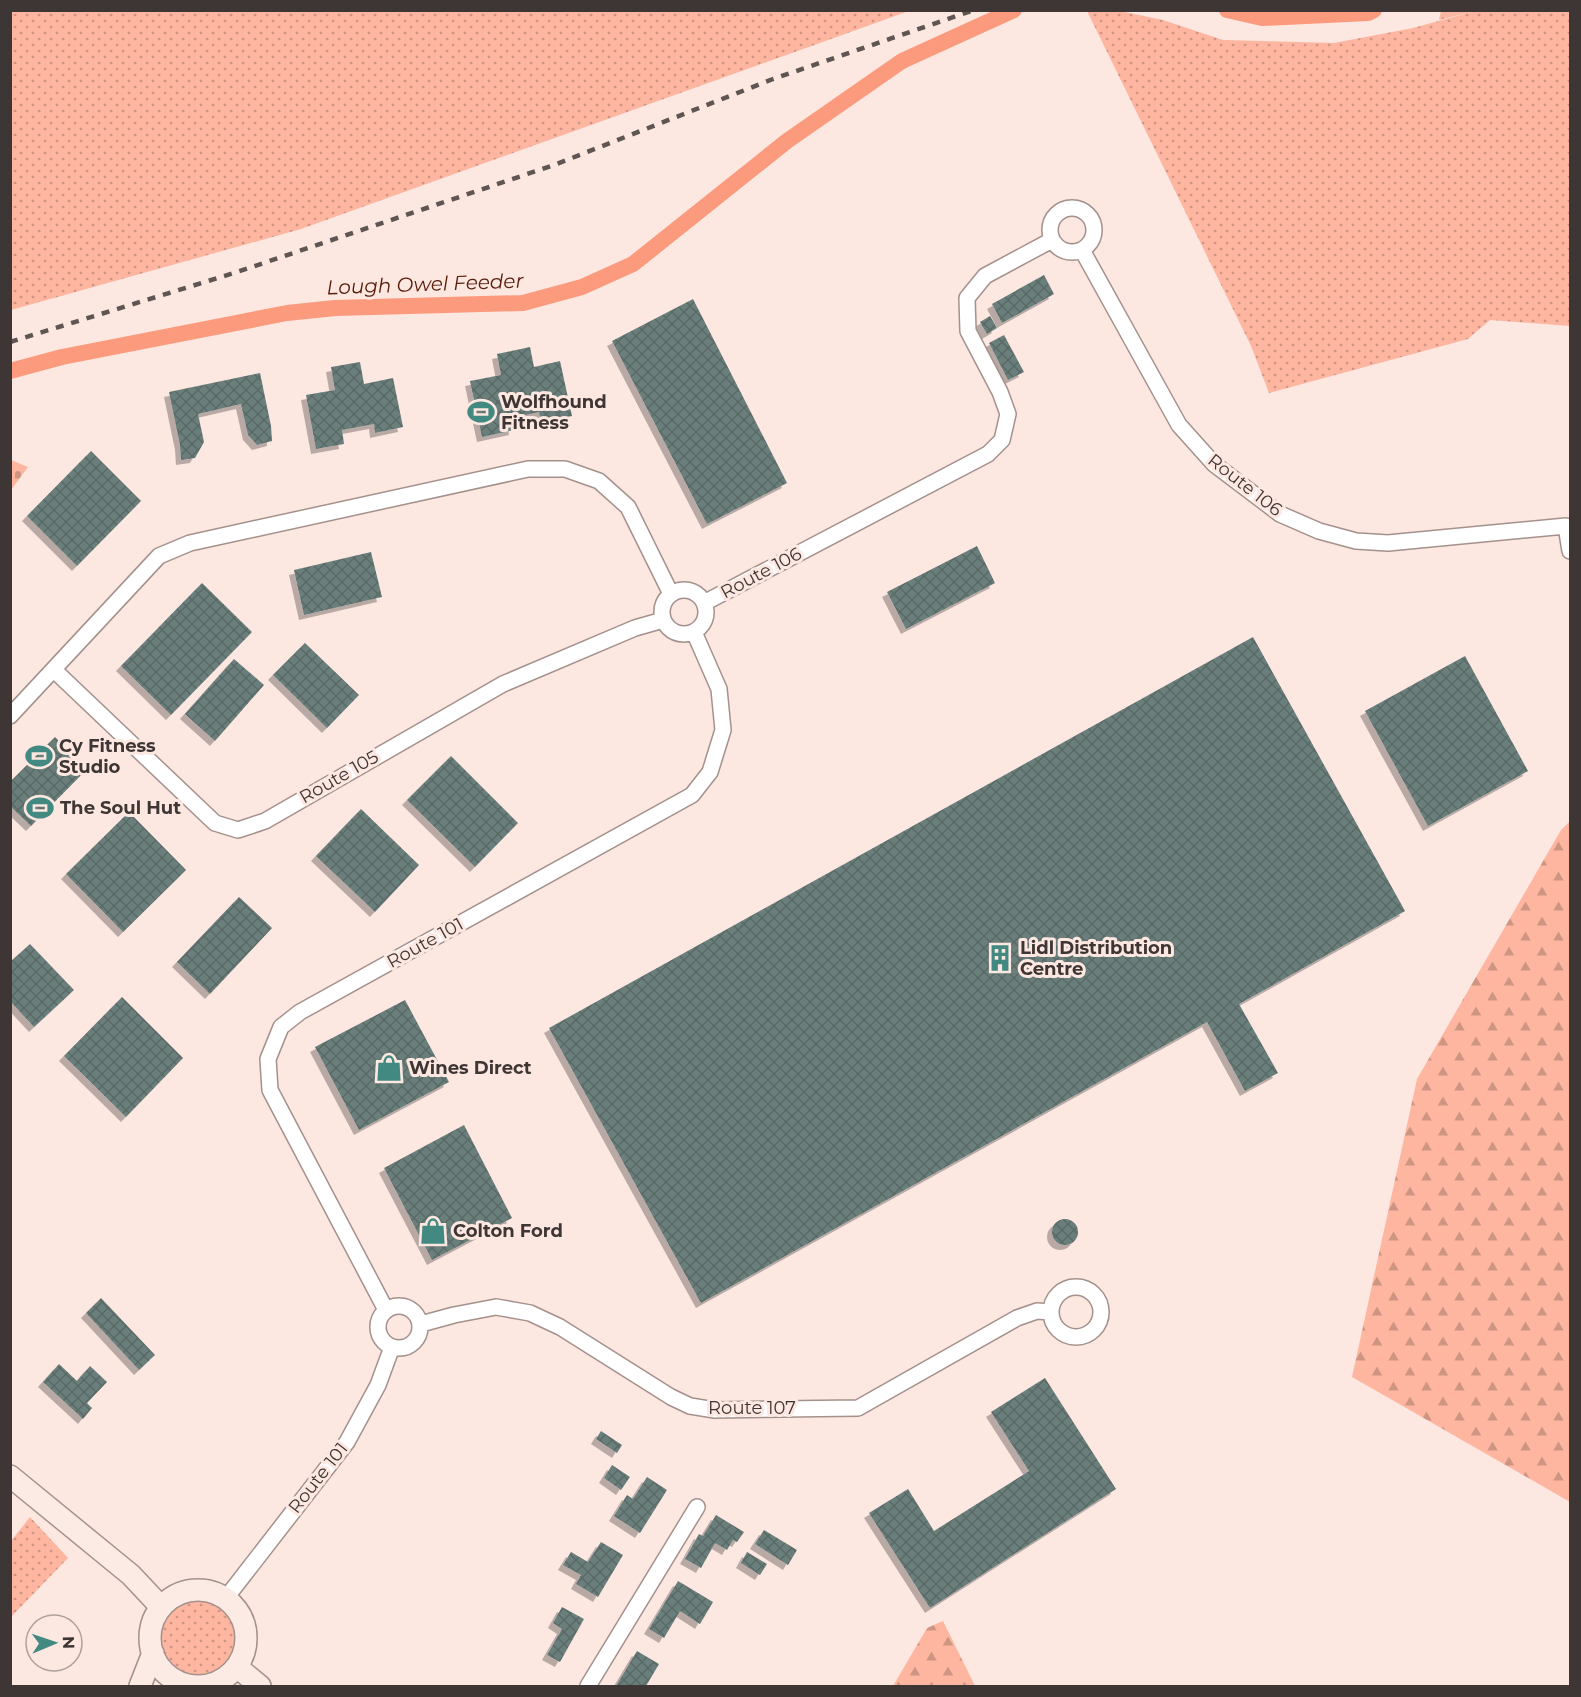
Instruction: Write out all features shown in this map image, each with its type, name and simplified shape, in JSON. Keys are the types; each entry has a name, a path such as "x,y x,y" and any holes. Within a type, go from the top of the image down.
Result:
{"main road":[{"path":"10,1476 131,1575 161,1607"},
{"path":"199,1590 213,1592 226,1598 237,1609 244,1623 246,1638 244,1653 237,1667 226,1678 211,1685 201,1686 180,1683 166,1674 157,1663 150,1634 153,1619 161,1607 172,1597 199,1590"},
{"path":"140,1686 153,1653"},
{"path":"237,1667 260,1686"}],"street":[{"path":"1065,209 1080,209 1086,213 1094,225 1092,240 1082,250 1076,252 1062,250 1052,240 1050,232 1053,218 1065,209"},
{"name":"Route 106","path":"704,603 988,454 1002,440 1008,414 1000,392 968,331 967,298 985,276 1052,240"},
{"name":"Route 106","path":"1082,250 1179,425 1214,464 1280,514 1319,531 1356,541 1388,543 1566,526 1570,551"},
{"path":"10,716 159,556 190,543 528,469 566,469 599,481 628,507 671,594"},
{"path":"683,590 689,591 704,603 703,622 694,632 679,634 667,626 663,620 663,606 671,594 683,590"},
{"name":"Route 105","path":"54,670 216,823 238,830 265,821 503,684 635,628 663,620"},
{"name":"Route 101","path":"386,1310 270,1090 268,1059 281,1027 300,1012 692,795 710,772 723,730 719,689 694,632"},
{"path":"398,1305 410,1308 419,1318 421,1324 418,1338 413,1343 399,1348 387,1344 379,1333 379,1321 386,1310 398,1305"},
{"name":"Route 107","path":"421,1324 496,1307 530,1313 560,1327 671,1397 690,1406 715,1410 858,1408 1017,1318 1036,1311 1051,1312"},
{"name":"Route 101","path":"226,1598 347,1442 378,1385 393,1347"},
{"path":"588,1686 697,1507"}],"green space":[{"path":"11,10 909,11 301,229 11,310"},
{"path":"1441,10 1475,11 1439,20"},
{"path":"1087,11 1120,11 1163,20 1223,40 1334,43 1413,28 1475,11 1570,11 1570,326 1490,320 1468,339 1269,393 1251,346"},
{"path":"11,460 28,467 10,490"},
{"path":"1570,821 1570,1502 1352,1377 1417,1079 1561,830"},
{"path":"30,1517 68,1558 11,1617 11,1541"},
{"path":"199,1599 214,1602 226,1611 235,1623 238,1638 235,1653 226,1665 214,1674 199,1677 184,1674 172,1665 163,1653 160,1638 163,1623 172,1611 184,1602"},
{"path":"943,1621 975,1686 893,1686 927,1628"}],"building":[{"path":"1044,275 1054,294 1002,323 992,304"},
{"path":"693,299 787,483 707,524 612,341"},
{"path":"990,316 997,328 987,334 980,322"},
{"path":"1004,335 1024,372 1008,380 989,343"},
{"path":"530,347 534,367 560,361 572,416 541,423 539,412 512,418 514,430 482,437 470,381 501,375 497,354"},
{"path":"360,362 364,384 393,378 403,427 375,433 374,424 342,430 344,444 316,449 306,395 335,390 331,367"},
{"path":"260,373 272,441 257,445 248,435 241,404 198,414 204,442 195,458 181,460 169,392"},
{"path":"91,451 141,501 77,566 27,516"},
{"path":"977,546 995,583 906,629 887,592"},
{"path":"371,552 382,597 304,615 294,570"},
{"path":"202,583 252,632 171,715 121,666"},
{"name":"Lidl Distribution Centre","path":"1253,637 1405,911 1239,1004 1278,1073 1245,1091 1207,1022 701,1303 549,1028"},
{"path":"305,643 359,695 327,728 273,675"},
{"path":"1465,656 1528,771 1428,826 1365,711"},
{"path":"234,659 264,685 215,741 185,714"},
{"path":"55,737 87,769 31,826 10,806 10,782"},
{"path":"451,756 518,823 475,867 407,800"},
{"path":"361,809 419,865 375,912 316,856"},
{"path":"129,812 186,870 123,932 66,874"},
{"path":"239,897 272,928 210,994 177,962"},
{"path":"30,944 74,990 34,1027 10,1001 10,962"},
{"path":"122,997 183,1058 126,1117 64,1056"},
{"path":"405,1000 449,1082 359,1130 315,1047"},
{"path":"464,1125 512,1218 432,1260 384,1168"},
{"path":"1065,1219 1074,1223 1078,1232 1074,1241 1065,1245 1056,1241 1052,1232 1056,1223"},
{"path":"101,1298 155,1355 139,1370 86,1313"},
{"path":"59,1364 77,1381 90,1366 107,1382 87,1403 92,1408 83,1419 43,1382"},
{"path":"1045,1378 1116,1489 930,1608 869,1513 908,1489 934,1531 1029,1471 991,1412"},
{"path":"601,1431 622,1445 617,1453 596,1439"},
{"path":"612,1465 630,1477 621,1490 604,1478"},
{"path":"647,1477 667,1490 640,1533 614,1516 627,1495 633,1499"},
{"path":"716,1515 744,1532 737,1542 733,1540 727,1550 715,1543 701,1568 685,1559 699,1534 703,1536"},
{"path":"764,1530 797,1550 788,1565 755,1544"},
{"path":"601,1542 623,1555 598,1597 576,1584 581,1575 563,1565 571,1552 588,1562"},
{"path":"747,1552 767,1564 760,1575 741,1563"},
{"path":"678,1581 713,1602 700,1624 680,1611 664,1638 649,1629"},
{"path":"562,1607 584,1619 560,1662 547,1655 562,1629 553,1623"},
{"path":"637,1651 659,1664 646,1686 616,1686"}],"waterway":[{"name":"Lough Owel Feeder","path":"10,371 62,357 287,313 335,308 523,303 582,287 633,264 787,141 902,61 1014,10"},
{"name":"Lough Owel Feeder","path":"1227,10 1262,18 1368,13 1374,10"}],"railway":[{"path":"10,342 234,273 554,165 773,79 974,10"}],"place":[{"name":"Wolfhound Fitness","path":"481,412"},
{"name":"Cy Fitness Studio","path":"39,756"},
{"name":"The Soul Hut","path":"40,808"},
{"name":"Lidl Distribution Centre","path":"1000,958"},
{"name":"Wines Direct","path":"389,1068"},
{"name":"Colton Ford","path":"433,1231"}]}
